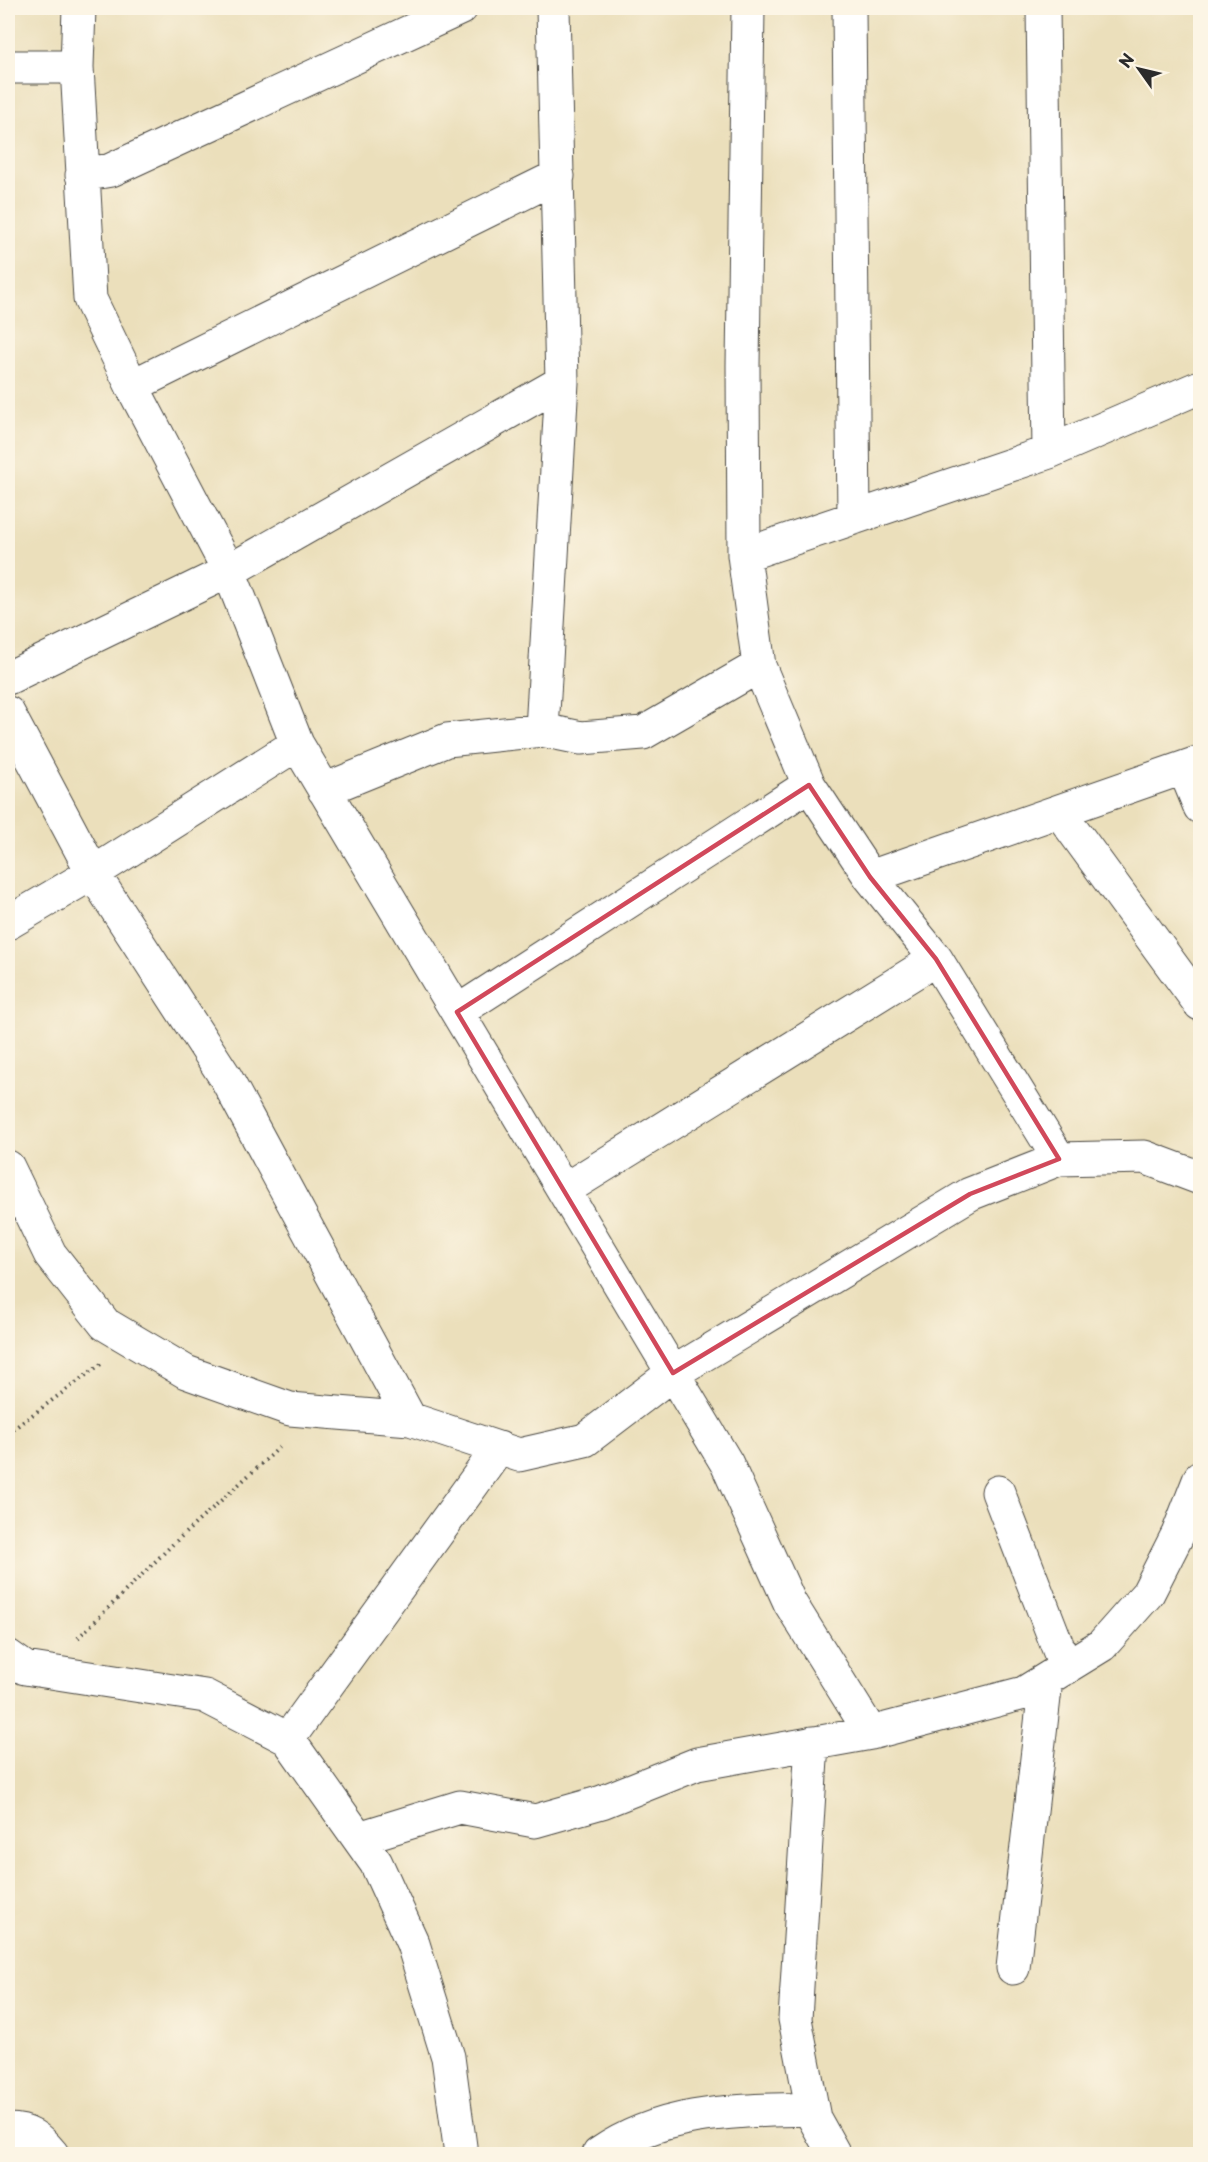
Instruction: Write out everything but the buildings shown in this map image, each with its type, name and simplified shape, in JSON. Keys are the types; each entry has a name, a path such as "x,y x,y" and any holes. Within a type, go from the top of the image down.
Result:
{"street":[{"path":"78,8 77,67 90,299 132,386 229,571 297,744 727,1464 790,1603 871,1733"},
{"path":"82,175 111,170 461,8"},
{"path":"542,730 562,382 553,8"},
{"path":"748,8 743,366 744,555 759,666 809,784 870,877 936,959 1059,1159"},
{"path":"849,8 854,518"},
{"path":"1043,8 1049,452"},
{"path":"8,67 77,67"},
{"path":"132,386 558,176"},
{"path":"8,678 229,571 562,382"},
{"path":"744,555 1049,452 1200,387"},
{"path":"324,790 447,740 542,730 581,738 644,733 759,666"},
{"path":"8,713 93,873 226,1078 410,1419"},
{"path":"8,923 93,873 297,744"},
{"path":"870,877 1192,765 1200,807"},
{"path":"458,1012 809,784"},
{"path":"1059,811 1200,1004"},
{"path":"564,1190 936,959"},
{"path":"8,1167 50,1254 105,1324 186,1372 290,1409 410,1419 519,1455 585,1440 673,1373 970,1194 1059,1159 1144,1157 1200,1178"},
{"path":"288,1739 499,1448"},
{"path":"359,1838 460,1807 535,1821 602,1802 697,1764 871,1733 1024,1693 1102,1645 1148,1593 1179,1534 1200,1478"},
{"path":"998,1492 1056,1674 1013,1968"},
{"path":"8,1656 25,1668 205,1696 288,1739 376,1863 413,1944 448,2057 461,2154"},
{"path":"812,1743 795,2019 814,2118 834,2154"},
{"path":"599,2154 617,2142 675,2119 736,2111 812,2109"},
{"path":"8,2130 21,2130 31,2135 41,2141 52,2154"}],"path":[{"path":"8,1433 132,1341"},
{"path":"45,1671 172,1545 320,1411"}],"highlighted area":[{"path":"809,785 870,877 936,959 1059,1159 970,1194 673,1373 457,1012"}]}
